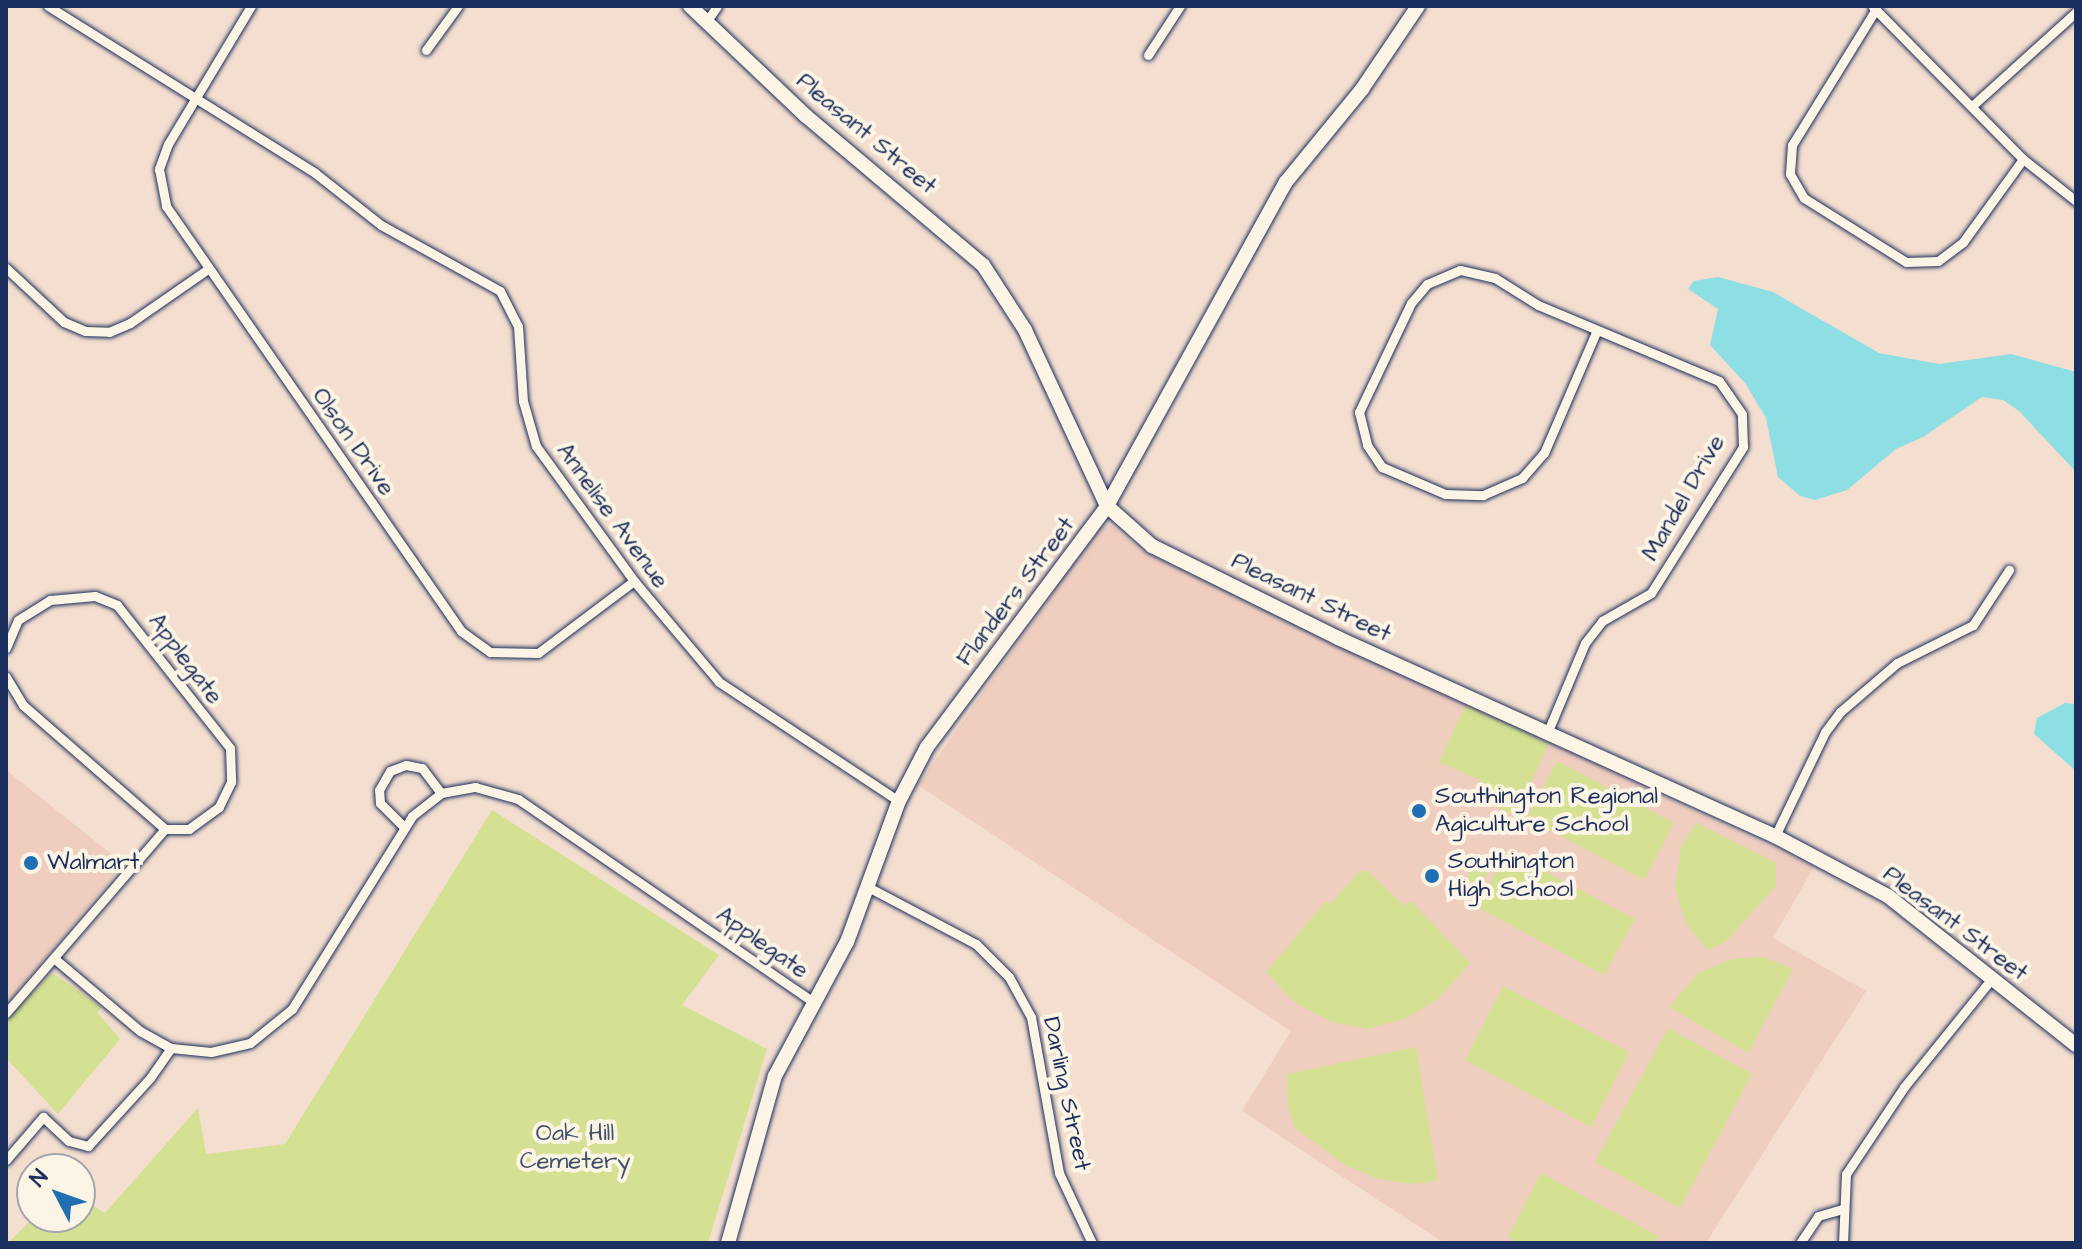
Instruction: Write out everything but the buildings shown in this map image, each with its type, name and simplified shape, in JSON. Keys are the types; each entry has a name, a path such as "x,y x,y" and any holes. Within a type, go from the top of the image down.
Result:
{"street":[{"name":"Annelise Avenue","path":"48,6 315,173 381,225 500,291 518,326 523,401 536,446 634,581 719,682 899,801"},
{"name":"Olson Drive","path":"251,6 168,144 160,186 166,206 461,631 490,652 538,653 634,581"},
{"path":"426,50 458,6"},
{"name":"Pleasant Street","path":"690,6 806,116 983,265 1025,330 1107,506 1152,546 1338,638 1775,836 1888,896 2076,1045"},
{"path":"706,22 717,6"},
{"path":"1148,55 1180,6"},
{"name":"Flanders Street","path":"728,1243 775,1076 812,1001 847,942 899,801 927,747 1107,506 1286,182 1362,89 1418,6"},
{"path":"2023,159 1963,242 1938,261 1906,262 1804,198 1790,174 1792,145 1874,8 2023,159 2076,201"},
{"path":"1972,106 2076,12"},
{"path":"6,268 64,322 85,331 109,332 130,323 208,269"},
{"name":"Mandel Drive","path":"1548,731 1585,643 1602,621 1651,593 1743,447 1742,414 1719,381 1596,332 1538,305 1495,278 1460,270 1427,284 1411,303 1359,412 1367,445 1382,467 1445,494 1483,495 1522,478 1544,453 1596,332"},
{"path":"1775,836 1825,732 1840,712 1886,671 1973,625 2009,570"},
{"name":"Applegate","path":"6,648 18,620 50,600 95,596 117,605 189,702 230,748 231,782 219,807 189,829 165,829"},
{"path":"6,677 23,705 165,829 6,1013"},
{"path":"55,959 140,1031 171,1048 211,1052 234,1048 284,1019 404,827 420,806 441,793 422,768 406,765 390,771 379,790 380,803 404,827"},
{"name":"Applegate","path":"441,793 475,787 518,799 812,1001"},
{"name":"Darling Street","path":"868,887 976,944 1009,977 1031,1017 1059,1173 1092,1243"},
{"path":"1843,1243 1846,1174 1904,1087 1993,977"},
{"path":"6,1160 43,1117 69,1141 88,1146 141,1090 171,1048"},
{"path":"1800,1243 1818,1216 1843,1209"}],"shaded area":[{"name":"Southington High School","path":"1111,525 1141,550 1814,867 1773,938 1866,991 1706,1243 1444,1243 1242,1111 1291,1031 918,785 1099,527"},
{"path":"6,770 124,864 6,1005"}],"green space":[{"path":"1465,706 1549,743 1516,816 1473,797 1480,780 1439,762"},
{"path":"1557,761 1674,823 1644,880 1527,818"},
{"name":"Oak Hill Cemetery","path":"492,810 719,955 682,1005 767,1049 708,1243 8,1243 18,1233 96,1233 96,1208 105,1213 198,1108 206,1154 285,1144"},
{"path":"1696,823 1776,863 1776,886 1725,942 1708,950 1686,924 1675,888 1681,847"},
{"path":"1507,851 1635,919 1604,975 1477,907"},
{"path":"1476,859 1494,859 1477,892 1467,877"},
{"path":"1360,871 1368,871 1404,906 1410,900 1470,963 1438,999 1405,1019 1366,1029 1332,1022 1294,1002 1266,972 1326,901 1330,904"},
{"path":"1764,957 1793,969 1748,1053 1669,1007 1698,973 1732,959"},
{"path":"52,973 102,1007 97,1012 120,1039 58,1114 6,1058 6,1019"},
{"path":"1503,986 1629,1052 1591,1127 1465,1060"},
{"path":"1668,1028 1752,1074 1680,1208 1595,1162"},
{"path":"1416,1047 1438,1181 1413,1184 1379,1179 1345,1165 1295,1128 1288,1107 1287,1074"},
{"path":"1541,1173 1658,1236 1654,1243 1519,1243 1508,1237"}],"water":[{"path":"1718,277 1773,292 1879,353 1939,364 2011,354 2076,372 2076,472 2019,411 2003,400 1982,397 1923,437 1896,449 1847,490 1815,500 1800,496 1778,477 1766,418 1745,383 1710,345 1718,309 1688,289 1694,281"},
{"path":"2065,703 2076,704 2076,771 2034,734 2037,718"}],"place":[{"name":"Southington Regional Agiculture School","path":"1419,811"},
{"name":"Walmart","path":"31,863"},
{"name":"Southington High School","path":"1432,876"}]}
